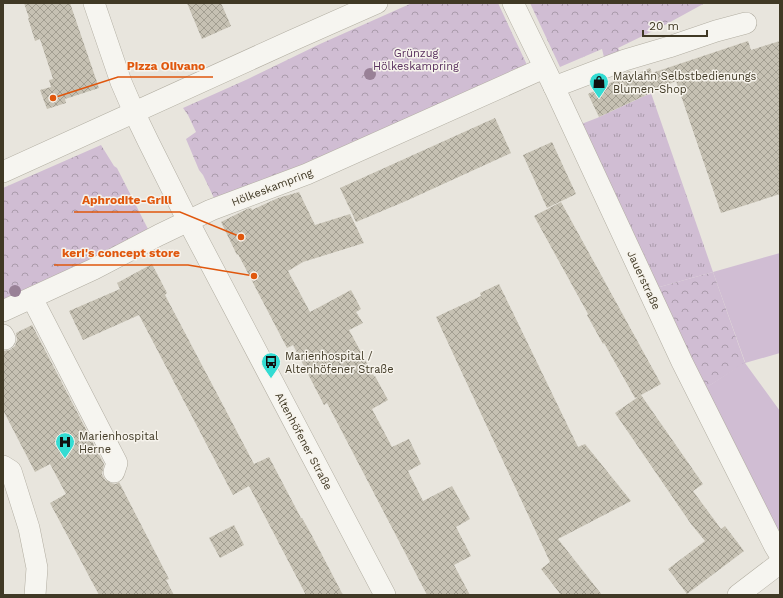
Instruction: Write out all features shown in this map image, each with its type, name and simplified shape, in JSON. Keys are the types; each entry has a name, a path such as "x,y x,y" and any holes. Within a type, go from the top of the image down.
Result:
{"street":[{"name":"Altenhöfener Straße","path":"94,3 119,76 134,112 188,221 385,595"},
{"path":"3,172 284,43 377,3"},
{"name":"Jauerstraße","path":"513,3 554,87 682,362 770,538 780,555"},
{"path":"554,87 624,60 716,31 746,24"},
{"name":"Hölkeskampring","path":"3,311 94,269 212,210 307,174 544,68"},
{"path":"32,298 117,463 114,472"},
{"path":"3,466 11,471 29,528 37,568 35,595"},
{"path":"738,595 780,564"}],"green space":[{"name":"Grünzug Hölkeskampring","path":"412,3 498,3 527,65 281,175 214,198 199,170 186,139 196,132 183,108"},
{"path":"530,3 705,3 618,48 622,55 605,61 602,49 560,67"},
{"path":"651,93 713,272 656,288 581,123 597,118"},
{"path":"101,145 114,166 117,168 149,231 113,252 3,301 3,188"},
{"path":"780,253 780,353 745,363 780,411 780,536 704,389 745,362 713,272"},
{"path":"713,272 745,363 704,389 656,288"}],"building":[{"path":"24,3 70,3 99,88 65,99 66,103 47,109 40,90 51,87 49,80 53,79 40,39 35,41"},
{"path":"187,3 221,3 231,26 202,39"},
{"path":"748,41 751,50 780,41 780,194 721,213 676,81 599,117 588,94 614,81 613,77 629,71 632,76 650,68 652,73"},
{"path":"495,118 511,153 356,222 340,188"},
{"path":"552,142 576,194 547,208 523,155"},
{"path":"299,192 315,225 350,214 364,243 303,262 288,271 310,312 351,290 361,309 356,312 363,323 349,330 388,400 372,409 392,447 409,439 421,464 408,471 423,501 452,486 470,519 456,527 471,556 454,565 470,595 427,595 327,403 324,405 293,345 287,348 221,222 247,209 251,208 252,210 278,198"},
{"path":"561,202 661,384 641,395 703,484 693,491 721,529 725,526 744,551 687,594 668,569 705,541 691,524 615,413 638,397 635,398 604,343 603,344 534,216"},
{"path":"152,264 167,293 165,295 254,464 269,457 343,595 306,595 249,486 233,495 139,315 83,340 69,311 120,289 117,283"},
{"path":"499,284 578,447 585,444 631,501 558,539 602,595 561,595 541,569 550,562 436,317 481,296 480,293"},
{"path":"32,325 104,464 102,474 105,480 116,484 119,482 169,579 166,580 174,595 99,595 50,503 66,494 50,464 35,472 3,410 3,351 10,350 15,346 17,340 16,333"},
{"path":"234,525 244,545 220,558 209,538"}],"place":[{"name":"Pizza Olivano","path":"53,98"},
{"name":"Maylahn Selbstbedienungs Blumen-Shop","path":"599,99"},
{"name":"Aphrodite-Grill","path":"241,237"},
{"name":"keri's concept store","path":"254,276"},
{"name":"Marienhospital / Altenhöfener Straße","path":"271,379"},
{"name":"Marienhospital Herne","path":"65,459"}]}
